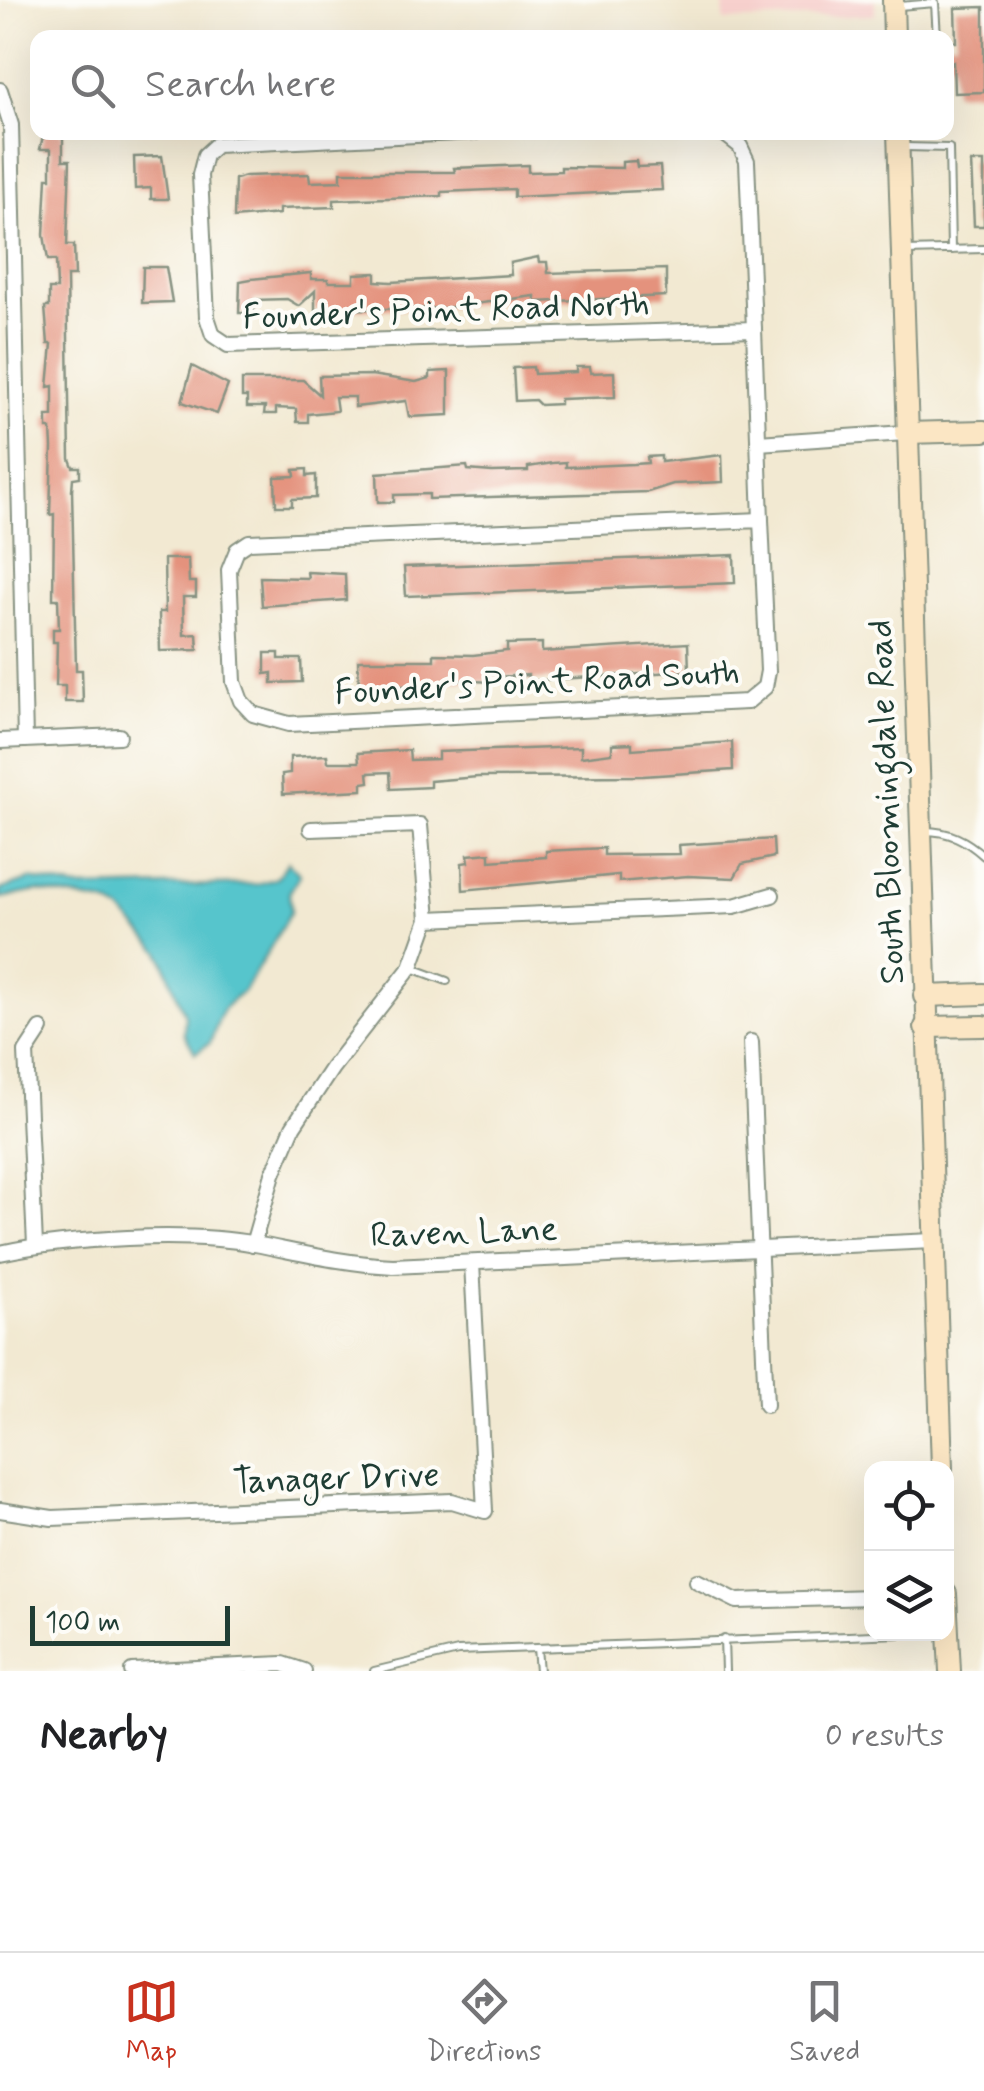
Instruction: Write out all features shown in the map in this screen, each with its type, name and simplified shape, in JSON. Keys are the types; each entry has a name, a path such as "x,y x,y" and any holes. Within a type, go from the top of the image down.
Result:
{"main road":[{"path":"893,3 894,30"},
{"name":"South Bloomingdale Road","path":"898,140 942,1461"},
{"path":"905,433 984,432"},
{"path":"924,996 984,994"},
{"path":"926,1027 984,1026"},
{"path":"948,1641 950,1671"}],"street":[{"path":"0,90 11,125 25,740"},
{"name":"Founder's Point Road North","path":"327,140 216,146 205,155 200,175 207,316 213,335 228,346 754,329"},
{"path":"732,140 747,161 761,520"},
{"path":"758,443 905,433"},
{"name":"Founder's Point Road South","path":"761,520 768,671 764,687 747,702 289,724 253,714 236,691 228,570 233,556 248,542 761,520"},
{"path":"0,742 119,736"},
{"path":"253,1244 272,1174 293,1127 332,1068 411,967 428,919 420,825 311,829"},
{"path":"428,919 734,906 772,895"},
{"path":"35,1246 26,1052 41,1028"},
{"path":"751,1042 766,1405"},
{"name":"Raven Lane","path":"0,1254 35,1246 178,1239 253,1244 352,1264 472,1263 760,1246 933,1241"},
{"name":"Tanager Drive","path":"0,1510 52,1518 452,1502 485,1512 472,1263"},
{"path":"696,1581 737,1601 864,1597"},
{"path":"132,1671 283,1664 304,1671"}],"lane":[{"path":"893,3 935,4 937,30"},
{"path":"898,140 949,148 951,250"},
{"path":"900,251 984,249"},
{"path":"918,831 941,831 970,843 984,856"},
{"path":"411,967 447,981"},
{"path":"374,1671 458,1651 864,1635"},
{"path":"724,1639 726,1671"},
{"path":"537,1648 539,1671"}],"shaded area":[{"path":"723,0 875,0 875,15 724,21"}],"water":[{"path":"288,862 300,875 289,893 291,911 245,989 223,1009 210,1043 195,1053 184,1033 185,1015 160,952 122,912 105,903 38,891 0,898 0,890 31,879 78,888 258,884 277,878"}],"building":[{"path":"984,7 984,92 954,93 955,8"},
{"path":"42,140 63,140 63,160 70,160 67,245 74,245 75,276 67,276 70,459 73,467 80,467 80,477 73,478 72,490 76,670 82,670 83,702 65,702 65,686 56,686 57,642 53,642 53,629 59,629 58,599 53,599 52,447 51,429 47,429 47,416 53,416 53,386 48,387 52,344 48,344 45,307 49,307 49,289 57,289 56,260 48,260 44,235 51,149 40,149"},
{"path":"162,156 168,199 151,199 151,188 135,189 134,157"},
{"path":"636,161 637,167 660,166 662,190 514,197 514,189 442,192 442,196 334,200 334,207 279,209 279,214 234,218 235,179 246,176 309,174 310,182 341,181 341,172 455,172 454,168 528,165 528,172 561,171 561,167 622,168 622,162"},
{"path":"971,162 984,162 984,226 974,226"},
{"path":"538,257 539,262 547,262 548,273 666,269 666,296 535,302 535,296 444,308 315,310 315,291 299,306 287,299 254,300 254,313 239,313 240,281 311,273 311,279 328,282 354,282 354,274 376,273 376,281 391,282 511,275 510,263"},
{"path":"143,267 166,267 172,302 142,303"},
{"path":"192,366 228,385 217,414 182,402"},
{"path":"533,367 534,374 576,372 576,367 590,367 591,373 614,372 615,397 560,399 560,404 540,405 535,400 515,401 513,368"},
{"path":"449,371 449,415 409,417 406,401 355,407 355,397 335,397 337,411 308,414 308,422 297,422 296,409 276,408 276,414 264,414 265,407 247,407 247,397 242,397 242,380 303,380 320,395 319,376 371,375 416,382 430,378 430,372"},
{"path":"722,455 723,482 673,484 648,492 429,499 429,494 394,495 394,502 378,502 377,473 467,466 468,470 492,472 528,471 528,467 553,463 566,462 566,467 634,464 648,463 647,457 661,456 661,462"},
{"path":"307,469 307,476 316,475 316,498 292,499 292,506 276,506 275,477 295,476 294,470"},
{"path":"734,555 735,583 406,596 404,567"},
{"path":"164,559 188,559 189,582 196,582 196,597 183,597 184,635 197,634 198,650 160,651 159,612 165,612"},
{"path":"307,572 345,574 346,600 262,606 260,577 308,578"},
{"path":"542,643 542,652 688,643 689,671 528,681 528,675 495,677 495,682 447,680 359,688 358,660 434,660 434,654 473,655 507,651 507,644"},
{"path":"265,653 279,653 279,659 301,659 302,682 272,683 272,673 265,674"},
{"path":"732,742 733,770 643,776 478,777 430,781 430,787 391,789 390,772 368,773 369,782 362,783 362,790 283,794 282,774 290,773 290,757 327,755 328,762 359,762 358,753 409,750 410,760 438,759 438,752 581,747 581,757 612,753 612,744 632,743 632,749"},
{"path":"773,839 774,857 742,864 734,878 688,876 619,882 619,875 463,890 462,863 469,862 468,855 490,853 490,861 546,857 546,851 604,848 604,855 680,854 679,845"}]}
